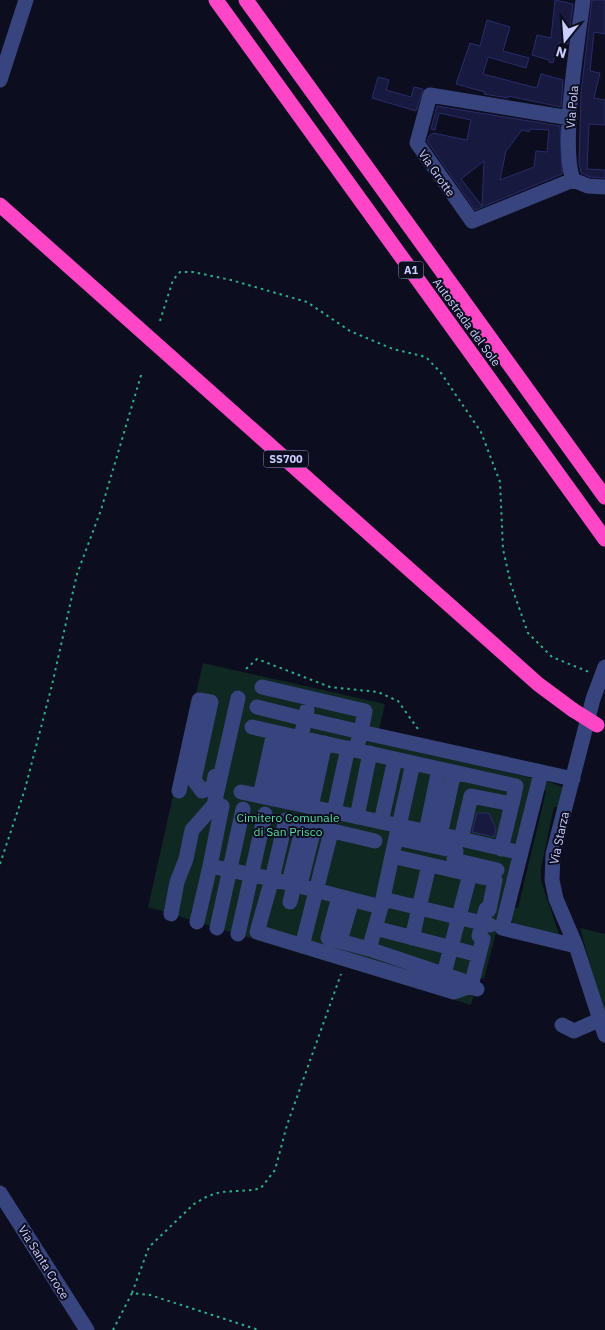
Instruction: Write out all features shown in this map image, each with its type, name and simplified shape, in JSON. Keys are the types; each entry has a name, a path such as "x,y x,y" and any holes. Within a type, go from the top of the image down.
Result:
{"highway":[{"name":"Autostrada del Sole","path":"216,0 605,539"},
{"name":"Autostrada del Sole","path":"246,0 605,498"},
{"name":"SS700","path":"0,205 538,684 601,728"}],"street":[{"path":"0,80 26,0"},
{"name":"Via Pola","path":"572,180 569,170 570,118 579,1"},
{"name":"Via Grotte","path":"570,118 430,95 417,143 472,221 572,180"},
{"path":"572,180 588,186 605,187"},
{"name":"Via Starza","path":"603,672 553,854 552,880 556,899 576,946 598,1020 605,1035"},
{"path":"262,687 366,711 358,751 357,817"},
{"path":"171,914 177,882 186,859 192,830 199,818 214,804 238,698"},
{"path":"309,698 285,806 272,879 257,932 454,992 474,988"},
{"path":"179,791 199,700 211,702 194,780 202,791 213,787 215,776 221,774"},
{"path":"257,706 361,732 573,779"},
{"path":"252,727 516,786 501,848"},
{"path":"285,806 300,738"},
{"path":"285,806 300,738"},
{"path":"334,812 358,751"},
{"path":"381,822 394,759"},
{"path":"369,950 382,903 413,763"},
{"path":"433,833 446,770"},
{"path":"502,928 541,773"},
{"path":"461,840 476,777"},
{"path":"241,792 285,806 334,812 381,822 397,832 456,851 454,860 497,870"},
{"path":"471,796 512,804"},
{"path":"197,922 222,806 214,804"},
{"path":"285,806 308,831"},
{"path":"218,928 243,809"},
{"path":"238,934 265,814"},
{"path":"290,902 295,880 291,874 301,834 308,831 331,832 375,841"},
{"path":"302,946 331,832"},
{"path":"397,832 433,833 517,852"},
{"path":"392,856 496,880 490,910 486,909 479,936 483,939 474,988"},
{"path":"412,938 429,865"},
{"path":"210,866 272,879 295,880 316,890 345,898 419,908 576,946"},
{"path":"444,974 470,874"},
{"path":"345,898 340,941 444,974 474,988"},
{"path":"375,928 479,954"},
{"path":"562,1025 574,1031 598,1020"},
{"name":"Via Santa Croce","path":"0,1193 87,1330"}],"path":[{"path":"160,321 173,280 180,272 193,272 231,280 307,302 350,331 393,349 426,356 441,373 481,432 500,482 503,549 511,585 528,633 552,657 603,672"},
{"path":"0,864 25,789 52,686 77,574 101,510 142,372"},
{"path":"246,669 257,659 330,687 378,692 398,701 431,748"},
{"path":"113,1330 132,1293 149,1247 194,1204 208,1196 221,1192 261,1188 275,1170 287,1125 341,974"},
{"path":"132,1293 150,1295 259,1330"}],"green space":[{"name":"Cimitero Comunale di San Prisco","path":"203,663 385,704 376,742 536,779 484,979 479,978 471,1005 148,907"},
{"path":"544,780 563,787 562,807 554,807 541,868 541,881 559,934 515,928 510,916 511,907 518,908 546,791 539,789"},
{"path":"580,928 605,934 605,1018 603,1013"}],"building":[{"path":"555,0 573,4 568,44 559,42 553,63 532,55 537,35 551,38"},
{"path":"592,0 605,0 605,34 594,32 590,71 600,73 594,98 605,100 605,125 589,124 587,169 605,170 605,178 590,177 581,173 579,163 581,93"},
{"path":"487,20 510,27 503,51 529,58 526,68 488,57 483,74 537,88 541,74 563,80 561,107 508,96 508,98 484,94 485,92 456,84 470,43 480,46"},
{"path":"378,77 389,80 386,90 411,97 414,87 423,89 416,111 372,98"},
{"path":"437,106 560,126 562,174 475,210 427,141 433,133 467,140 471,120 439,113 435,130 431,129","holes":["530,129 549,130 547,152 536,151 534,167 500,180 506,151 522,130 529,132","484,161 482,206 461,179"]},
{"path":"477,813 489,813 496,829 494,837 472,832"}]}
